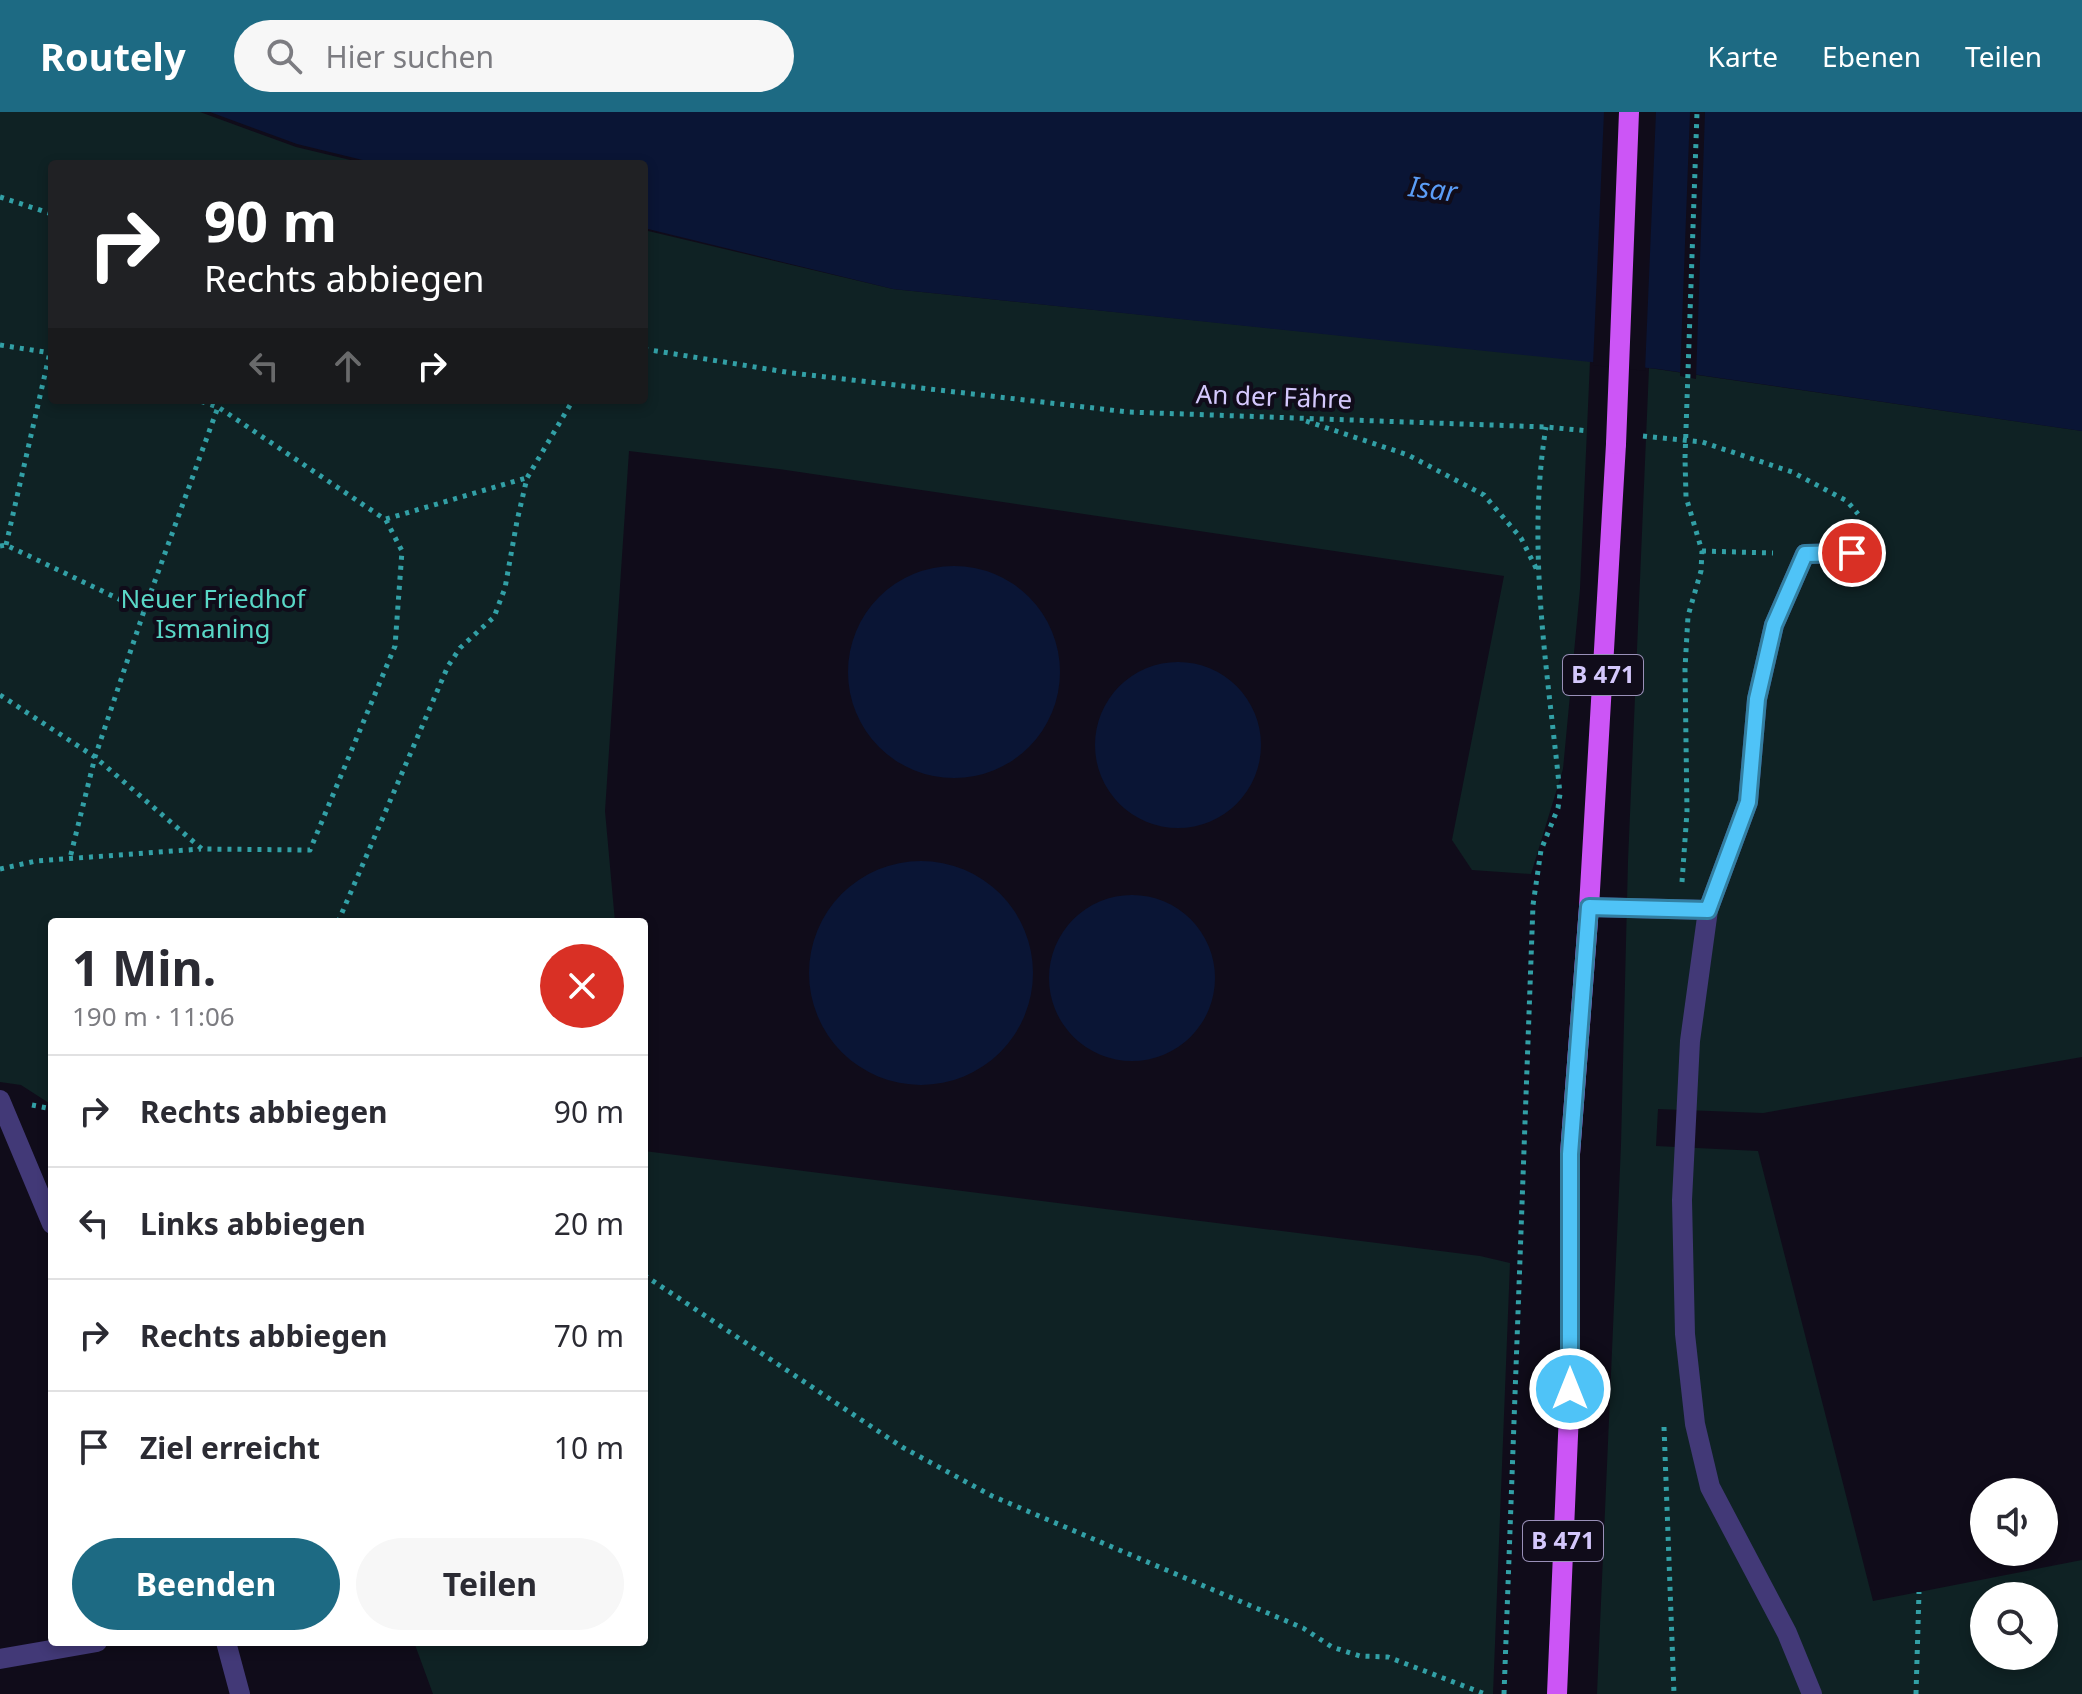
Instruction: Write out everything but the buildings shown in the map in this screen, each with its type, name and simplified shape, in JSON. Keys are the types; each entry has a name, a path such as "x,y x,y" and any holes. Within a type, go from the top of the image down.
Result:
{"main road":[{"name":"B 471","path":"1557,1694 1570,1389 1570,1154 1589,907 1616,444 1629,112"}],"street":[{"path":"1812,1694 1787,1633 1710,1487 1698,1437 1685,1334 1683,1159 1690,1041 1708,910 1748,802 1757,699 1774,625 1805,554 1852,553 1865,541"},
{"path":"1589,907 1708,910"},
{"path":"0,1100 48,1214"},
{"path":"0,1659 74,1646"},
{"path":"227,1646 240,1694"}],"path":[{"path":"1680,909 1687,812 1685,669 1688,616 1701,571 1702,551 1686,497 1685,458 1697,112"},
{"path":"0,197 48,213"},
{"path":"0,345 48,352"},
{"name":"An der Fähre","path":"648,350 792,373 1128,412 1593,431"},
{"path":"48,364 3,546 144,611"},
{"path":"0,869 36,861 202,849 310,850 395,646 402,551 386,520 218,407 209,404"},
{"path":"340,918 448,666 460,648 494,617 505,588 527,478 571,404"},
{"path":"70,858 95,757 218,407"},
{"path":"1298,418 1408,455 1484,495 1521,538 1538,571"},
{"path":"1504,1694 1533,905 1541,850 1558,808 1560,794 1538,571 1537,516 1546,427"},
{"path":"1640,436 1702,442 1792,472 1847,501 1864,522 1865,541"},
{"path":"386,520 527,478"},
{"path":"1702,551 1805,554"},
{"path":"0,695 95,757 202,849"},
{"path":"648,1278 902,1447 992,1496 1303,1628 1332,1647 1360,1656 1388,1657 1485,1694"},
{"path":"1916,1694 1919,1592"}],"green space":[{"name":"Neuer Friedhof Ismaning","path":"0,112 200,112 296,147 350,160 48,160 48,404 648,404 648,231 893,289 1590,361 1580,589 1563,769 1531,874 1472,870 1452,840 1504,576 779,469 629,451 605,811 615,918 48,918 48,1102 21,1085 0,1082"},
{"path":"1649,368 2082,431 2082,1057 1763,1113 1658,1109 1656,1146 1758,1151 1873,1601 2082,1560 2082,1694 1597,1694 1621,1145 1628,861"},
{"path":"648,1152 1480,1256 1510,1263 1493,1694 433,1694 415,1646 648,1646"}],"water":[{"name":"Isar","path":"210,112 2082,112 2082,431 1658,369 893,289 648,229 648,160 363,160 297,144"},
{"path":"954,566 994,575 1013,584 1029,597 1042,613 1051,632 1060,672 1051,712 1042,731 1029,747 1013,760 994,769 954,778 914,769 895,760 879,747 866,731 857,712 848,672 857,632 866,613 879,597 895,584 914,575"},
{"path":"1178,662 1210,668 1237,686 1255,713 1261,745 1255,777 1237,804 1210,822 1178,828 1146,822 1119,804 1101,777 1095,745 1101,713 1119,686 1146,668"},
{"path":"921,861 964,869 1000,894 1025,930 1033,973 1025,1016 1000,1052 964,1077 921,1085 878,1077 842,1052 817,1016 809,973 817,930 842,894 878,869"},
{"path":"1132,895 1164,901 1191,919 1209,946 1215,978 1209,1010 1191,1037 1164,1055 1132,1061 1100,1055 1073,1037 1055,1010 1049,978 1055,946 1073,919 1100,901"}],"pier":[{"path":"1604,112 1656,112 1645,371 1593,365"},
{"path":"1690,112 1705,112 1696,379 1680,376"}],"route":[{"path":"1570,1389 1570,1154 1589,907 1708,910 1748,802 1757,699 1774,625 1805,554 1852,553"}]}
